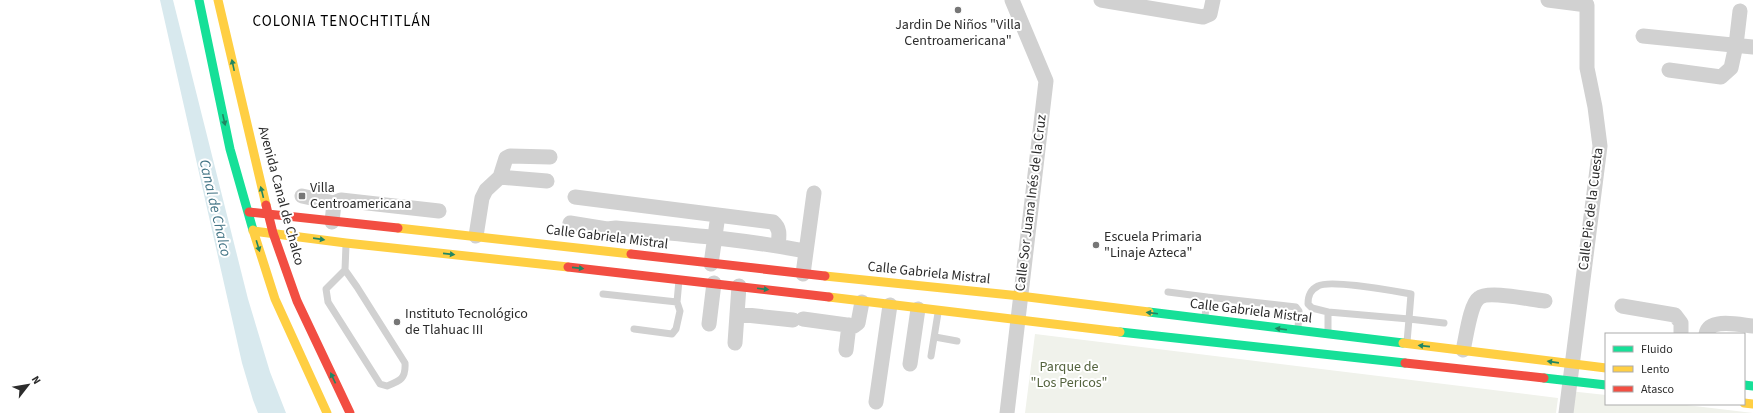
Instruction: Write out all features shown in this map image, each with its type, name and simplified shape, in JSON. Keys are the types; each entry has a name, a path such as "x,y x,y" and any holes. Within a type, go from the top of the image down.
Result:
{"street":[{"path":"199,0 230,149 249,212 253,231 275,299 327,413"},
{"name":"Avenida Canal de Chalco","path":"218,0 273,233 297,301 350,413"},
{"name":"Calle Sor Juana Inés de la Cruz","path":"1007,413 1046,81 1012,0"},
{"path":"1101,0 1152,4 1203,17 1210,14 1213,0"},
{"name":"Calle Pie de la Cuesta","path":"1548,0 1587,5 1587,68 1595,107 1600,146 1566,413"},
{"path":"1669,70 1721,77 1731,68 1736,45 1740,11"},
{"path":"1643,36 1753,47"},
{"path":"476,236 482,198 486,190 500,177 506,158 510,156 550,157"},
{"path":"500,177 547,181"},
{"path":"803,274 814,193"},
{"path":"302,196 334,203 341,200 438,211"},
{"path":"575,197 773,222 778,226 778,246"},
{"path":"332,222 334,203"},
{"path":"605,271 607,251 618,203"},
{"name":"Calle Gabriela Mistral","path":"249,212 332,222 476,236 710,264 1020,296 1205,319 1298,341 1328,334 1605,368"},
{"path":"710,264 718,215"},
{"path":"570,223 714,238 805,251"},
{"name":"Calle Gabriela Mistral","path":"253,231 346,243 714,283 1018,321 1298,341 1605,385"},
{"path":"709,324 714,283"},
{"path":"735,344 739,286"},
{"path":"1463,350 1474,304 1479,297 1490,295 1545,301"},
{"path":"736,314 798,319 854,326 858,323 862,302"},
{"path":"876,402 890,305"},
{"path":"1622,306 1675,315 1681,323 1681,333"},
{"path":"910,364 918,309"},
{"path":"1706,333 1712,325 1720,323 1753,326"},
{"path":"846,350 849,325"}],"lane":[{"path":"345,270 326,289 328,302 380,384 387,386 399,381 405,373 404,363 345,270 346,243"},
{"path":"634,328 672,334 676,329 680,312 677,302 679,280"},
{"path":"1407,344 1409,318 1411,294 1335,284 1319,285 1312,290 1308,296 1308,304 1312,308 1328,312 1409,318 1444,323"},
{"path":"1168,292 1296,307 1299,312 1298,341"},
{"path":"603,294 677,302"},
{"path":"1205,319 1207,297"},
{"path":"931,356 938,311"},
{"path":"1328,312 1328,334"},
{"path":"935,337 957,341"}],"green space":[{"name":"Parque de \"Los Pericos\"","path":"1035,334 1558,398 1556,413 1025,413"},
{"path":"1569,391 1605,395 1605,405 1686,405 1753,413 1567,413"}],"water":[{"name":"Canal de Chalco","path":"160,0 173,0 248,299 270,372 286,413 258,413 253,400 242,363"}],"traffic: fast":[{"path":"199,0 230,149 253,230"},
{"path":"1149,312 1403,343"},
{"path":"1120,332 1405,363"},
{"path":"1544,378 1605,385"},
{"path":"1745,385 1753,386"}],"traffic: slow":[{"path":"218,0 266,205"},
{"path":"398,228 631,254"},
{"path":"253,230 275,299 327,413"},
{"path":"253,231 346,243 568,267"},
{"path":"825,276 1020,296 1149,312"},
{"path":"829,297 1120,332"},
{"path":"1403,343 1605,368"},
{"path":"1745,403 1753,404"}],"traffic: jam":[{"path":"266,205 273,233 297,301 350,413"},
{"path":"249,212 398,228"},
{"path":"631,254 825,276"},
{"path":"568,267 829,297"},
{"path":"1405,363 1544,378"}],"place":[{"name":"Jardin De Niños \"Villa Centroamericana\"","path":"958,10"},
{"name":"Villa Centroamericana","path":"302,196"},
{"name":"Escuela Primaria \"Linaje Azteca\"","path":"1096,245"},
{"name":"Instituto Tecnológico de Tlahuac III","path":"397,322"}],"district":[{"name":"COLONIA TENOCHTITLÁN","path":"342,21"}]}
